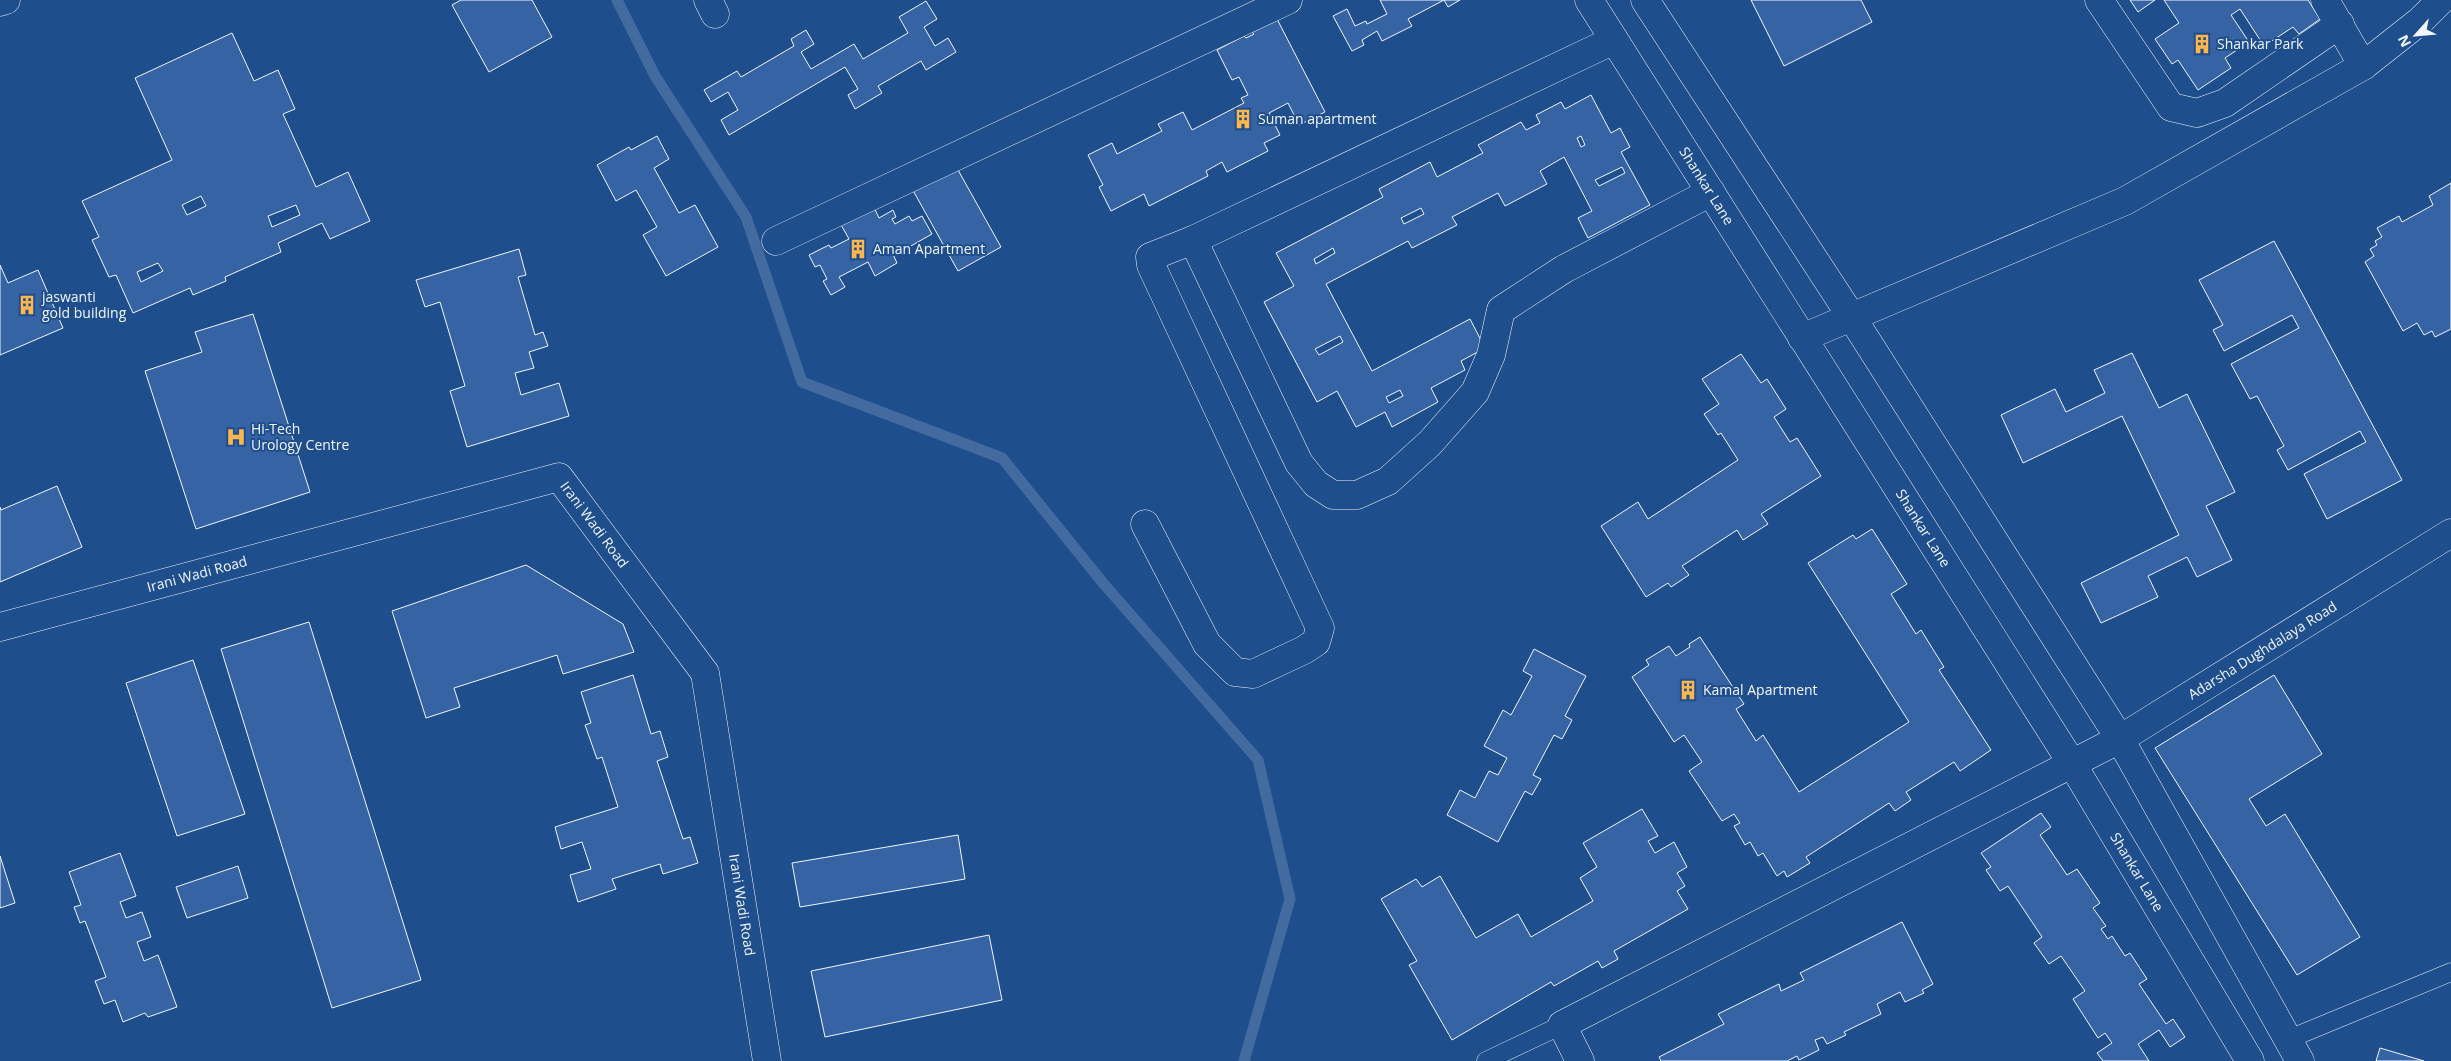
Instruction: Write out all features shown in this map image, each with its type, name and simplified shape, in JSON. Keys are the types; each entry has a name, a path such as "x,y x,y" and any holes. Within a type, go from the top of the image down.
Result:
{"street":[{"path":"0,2 6,0"},
{"path":"776,241 1288,0"},
{"name":"Shankar Lane","path":"1589,0 2071,762 2250,1061"},
{"path":"1645,0 1851,316 2120,739 2294,1050"},
{"path":"2099,0 2171,108 2197,114 2226,103 2340,24"},
{"path":"2325,0 2363,66"},
{"path":"1802,338 2125,201 2363,66 2420,21 2441,0"},
{"path":"1145,524 1207,644 1235,672 1253,674 1304,650 1316,642 1320,628 1151,265 1150,257 1193,240 1614,40"},
{"path":"1193,240 1299,463 1316,484 1332,495 1358,495 1388,481 1430,443 1475,392 1491,355 1501,310 1564,269 1711,192"},
{"name":"Irani Wadi Road","path":"0,627 559,477 705,674 767,1061"},
{"name":"Adarsha Dughdalaya Road","path":"1562,1025 2071,762 2120,739 2451,533"},
{"path":"1562,1025 1580,1061"}],"lane":[{"path":"2294,1050 2451,972"},
{"path":"1486,1061 1562,1025"}],"building":[{"path":"461,0 532,0 552,37 489,72 452,5"},
{"path":"1380,0 1444,0 1408,19 1412,26 1382,41 1377,31 1362,40 1364,45 1352,51 1333,16 1347,9 1355,26 1366,21 1367,24 1387,14"},
{"path":"1444,0 1460,0 1448,7"},
{"path":"1751,0 1861,0 1872,22 1784,66"},
{"path":"2130,0 2155,0 2138,12"},
{"name":"Shankar Park","path":"2164,0 2308,0 2320,19 2299,34 2293,27 2264,46 2240,9 2231,15 2249,42 2225,58 2231,68 2198,90 2178,60 2172,64 2155,39 2179,23"},
{"path":"926,1 937,19 924,27 935,46 948,38 956,52 926,70 921,61 878,86 882,93 855,109 848,95 858,89 845,67 729,135 721,120 738,110 728,92 711,102 704,90 737,71 741,77 794,46 791,39 806,30 814,44 801,52 811,69 854,44 863,59 908,33 899,17"},
{"name":"Suman apartment","path":"1277,19 1325,112 1299,125 1288,103 1269,113 1280,135 1264,143 1268,151 1227,172 1222,162 1206,171 1208,176 1149,206 1144,194 1111,211 1099,187 1103,185 1088,155 1112,143 1117,154 1162,131 1158,124 1183,112 1192,130 1244,103 1241,98 1248,95 1239,77 1232,80 1217,50 1244,36 1246,38 1254,34 1252,32"},
{"path":"232,33 254,81 278,70 295,109 283,114 316,187 348,172 370,221 330,239 322,223 278,243 281,252 225,277 226,281 193,295 190,288 133,313 116,275 109,277 92,240 99,237 82,201 172,160 135,78","holes":["201,196 206,206 187,215 182,205","296,205 300,215 272,227 268,216","158,263 163,271 141,282 137,272"]},
{"path":"1591,95 1611,133 1620,128 1630,147 1621,152 1650,205 1588,238 1578,218 1592,211 1564,157 1540,171 1547,184 1505,206 1498,193 1452,217 1457,225 1412,248 1408,241 1326,284 1372,371 1470,319 1485,348 1461,361 1465,370 1431,388 1438,402 1392,427 1385,412 1356,427 1337,391 1317,402 1264,302 1294,286 1276,253 1383,197 1379,189 1430,162 1437,177 1483,153 1478,145 1521,122 1526,130 1540,123 1536,115 1561,102 1565,109","holes":["1581,136 1585,145 1581,147 1577,138","1622,167 1625,173 1599,186 1595,180","1421,208 1424,214 1404,224 1401,218","1333,248 1335,253 1316,264 1314,259","1340,336 1343,342 1319,355 1315,349","1400,390 1403,396 1389,403 1386,397"]},
{"path":"657,136 669,159 654,168 679,213 695,205 718,247 666,276 643,235 657,227 636,190 616,201 597,165 629,147 631,150"},
{"path":"953,161 1001,247 958,271 910,185"},
{"path":"2451,183 2451,329 2435,337 2432,331 2424,335 2417,323 2403,331 2365,262 2374,256 2370,249 2377,245 2375,241 2382,237 2377,228 2399,216 2402,222 2433,205 2429,196"},
{"name":"Aman Apartment","path":"872,203 879,218 893,210 896,217 892,219 895,224 909,216 912,221 922,216 932,234 902,251 900,247 892,252 897,263 875,276 868,262 839,277 845,287 831,295 823,281 827,279 820,265 815,267 809,255 829,245 831,248 849,239 840,223"},
{"path":"2274,241 2402,480 2327,519 2304,474 2366,442 2360,431 2288,470 2277,450 2284,446 2257,396 2250,399 2231,364 2299,328 2292,315 2224,351 2213,330 2223,325 2199,280"},
{"path":"519,249 526,275 518,277 535,335 543,332 548,346 529,352 534,368 515,373 521,395 559,383 569,416 467,447 450,391 465,386 440,302 425,307 416,280"},
{"name":"jaswanti gold building","path":"0,265 8,283 38,270 63,328 0,355"},
{"path":"253,314 310,492 196,529 145,371 202,352 195,332"},
{"path":"2132,353 2159,408 2187,394 2235,492 2206,506 2232,560 2197,577 2187,557 2148,576 2158,597 2101,623 2081,583 2179,535 2122,416 2023,463 2001,415 2055,389 2066,412 2105,393 2094,370"},
{"path":"1741,354 1761,383 1767,379 1786,409 1774,417 1790,442 1797,438 1821,476 1761,514 1768,524 1743,540 1737,530 1682,566 1689,575 1671,587 1668,583 1646,597 1601,526 1638,502 1648,519 1738,460 1721,433 1718,435 1704,414 1719,404 1702,379"},
{"path":"57,486 82,547 0,582 0,507 1,510"},
{"name":"Kamal Apartment","path":"1872,529 1907,584 1891,594 1916,634 1921,630 1944,667 1939,670 1991,750 1960,771 1954,762 1906,792 1911,800 1895,811 1889,803 1806,857 1810,863 1787,877 1784,871 1777,876 1763,853 1758,856 1750,842 1745,845 1734,826 1740,823 1734,814 1722,821 1689,771 1702,762 1684,735 1674,742 1632,677 1649,665 1646,660 1669,646 1676,656 1690,647 1689,644 1700,637 1744,704 1736,709 1756,741 1763,735 1799,792 1909,722 1808,563 1853,535 1856,539"},
{"path":"526,565 623,624 634,652 563,674 557,655 454,688 460,707 426,718 392,611"},
{"path":"309,622 421,980 332,1008 221,649"},
{"path":"1534,649 1586,676 1565,716 1572,720 1562,739 1554,735 1533,775 1541,779 1532,795 1525,791 1498,842 1447,815 1460,790 1475,798 1489,771 1498,775 1507,758 1484,746 1503,710 1511,715 1532,676 1523,671"},
{"path":"193,660 245,814 177,836 126,683"},
{"path":"633,675 651,734 660,731 668,757 657,761 683,839 690,837 698,863 663,874 660,864 612,879 616,889 578,902 570,875 591,869 582,842 561,849 555,827 618,807 602,757 597,759 585,725 591,723 581,692"},
{"path":"2274,675 2322,754 2249,799 2266,826 2285,814 2360,937 2297,975 2155,748"},
{"path":"1642,809 1658,836 1648,841 1655,853 1674,842 1687,867 1677,873 1685,886 1677,891 1688,909 1614,951 1618,959 1602,968 1598,961 1554,986 1551,982 1452,1040 1409,965 1417,961 1381,899 1416,879 1422,887 1440,876 1476,938 1518,914 1531,937 1593,901 1580,878 1597,867 1583,843"},
{"path":"2041,813 2051,827 2040,835 2067,875 2077,869 2100,903 2093,908 2106,926 2101,929 2108,939 2112,936 2125,956 2130,953 2147,979 2139,984 2166,1024 2173,1019 2185,1037 2170,1047 2159,1030 2138,1044 2149,1061 2103,1061 2097,1053 2112,1043 2105,1033 2098,1038 2073,999 2085,991 2061,956 2049,964 2034,943 2042,937 2008,886 2000,891 1986,870 1991,867 1981,853"},
{"path":"958,835 965,879 800,907 792,863"},
{"path":"120,853 136,896 120,902 126,918 142,912 151,937 137,942 144,961 158,955 177,1007 148,1017 145,1013 123,1022 115,1000 104,1004 95,981 106,977 85,921 80,923 74,907 81,905 69,872"},
{"path":"0,856 15,903 0,908"},
{"path":"238,866 248,898 187,918 176,887"},
{"path":"1902,922 1933,984 1922,990 1924,993 1905,1002 1900,992 1877,1004 1881,1014 1844,1032 1846,1035 1827,1044 1823,1037 1815,1040 1819,1050 1799,1060 1797,1056 1787,1061 1661,1061 1659,1057 1724,1024 1718,1014 1779,984 1781,991 1804,980 1800,973"},
{"path":"989,935 1002,1000 825,1037 811,971"},
{"path":"2380,1048 2424,1061 2376,1061"}],"waterway":[{"path":"617,0 655,76 746,217 802,382 1002,458 1103,583 1258,760 1290,899 1244,1061"}],"place":[{"name":"Shankar Park","path":"2202,44"},
{"name":"Suman apartment","path":"1243,119"},
{"name":"Aman Apartment","path":"858,249"},
{"name":"jaswanti gold building","path":"27,305"},
{"name":"Hi-Tech Urology Centre","path":"236,437"},
{"name":"Kamal Apartment","path":"1688,690"}]}
